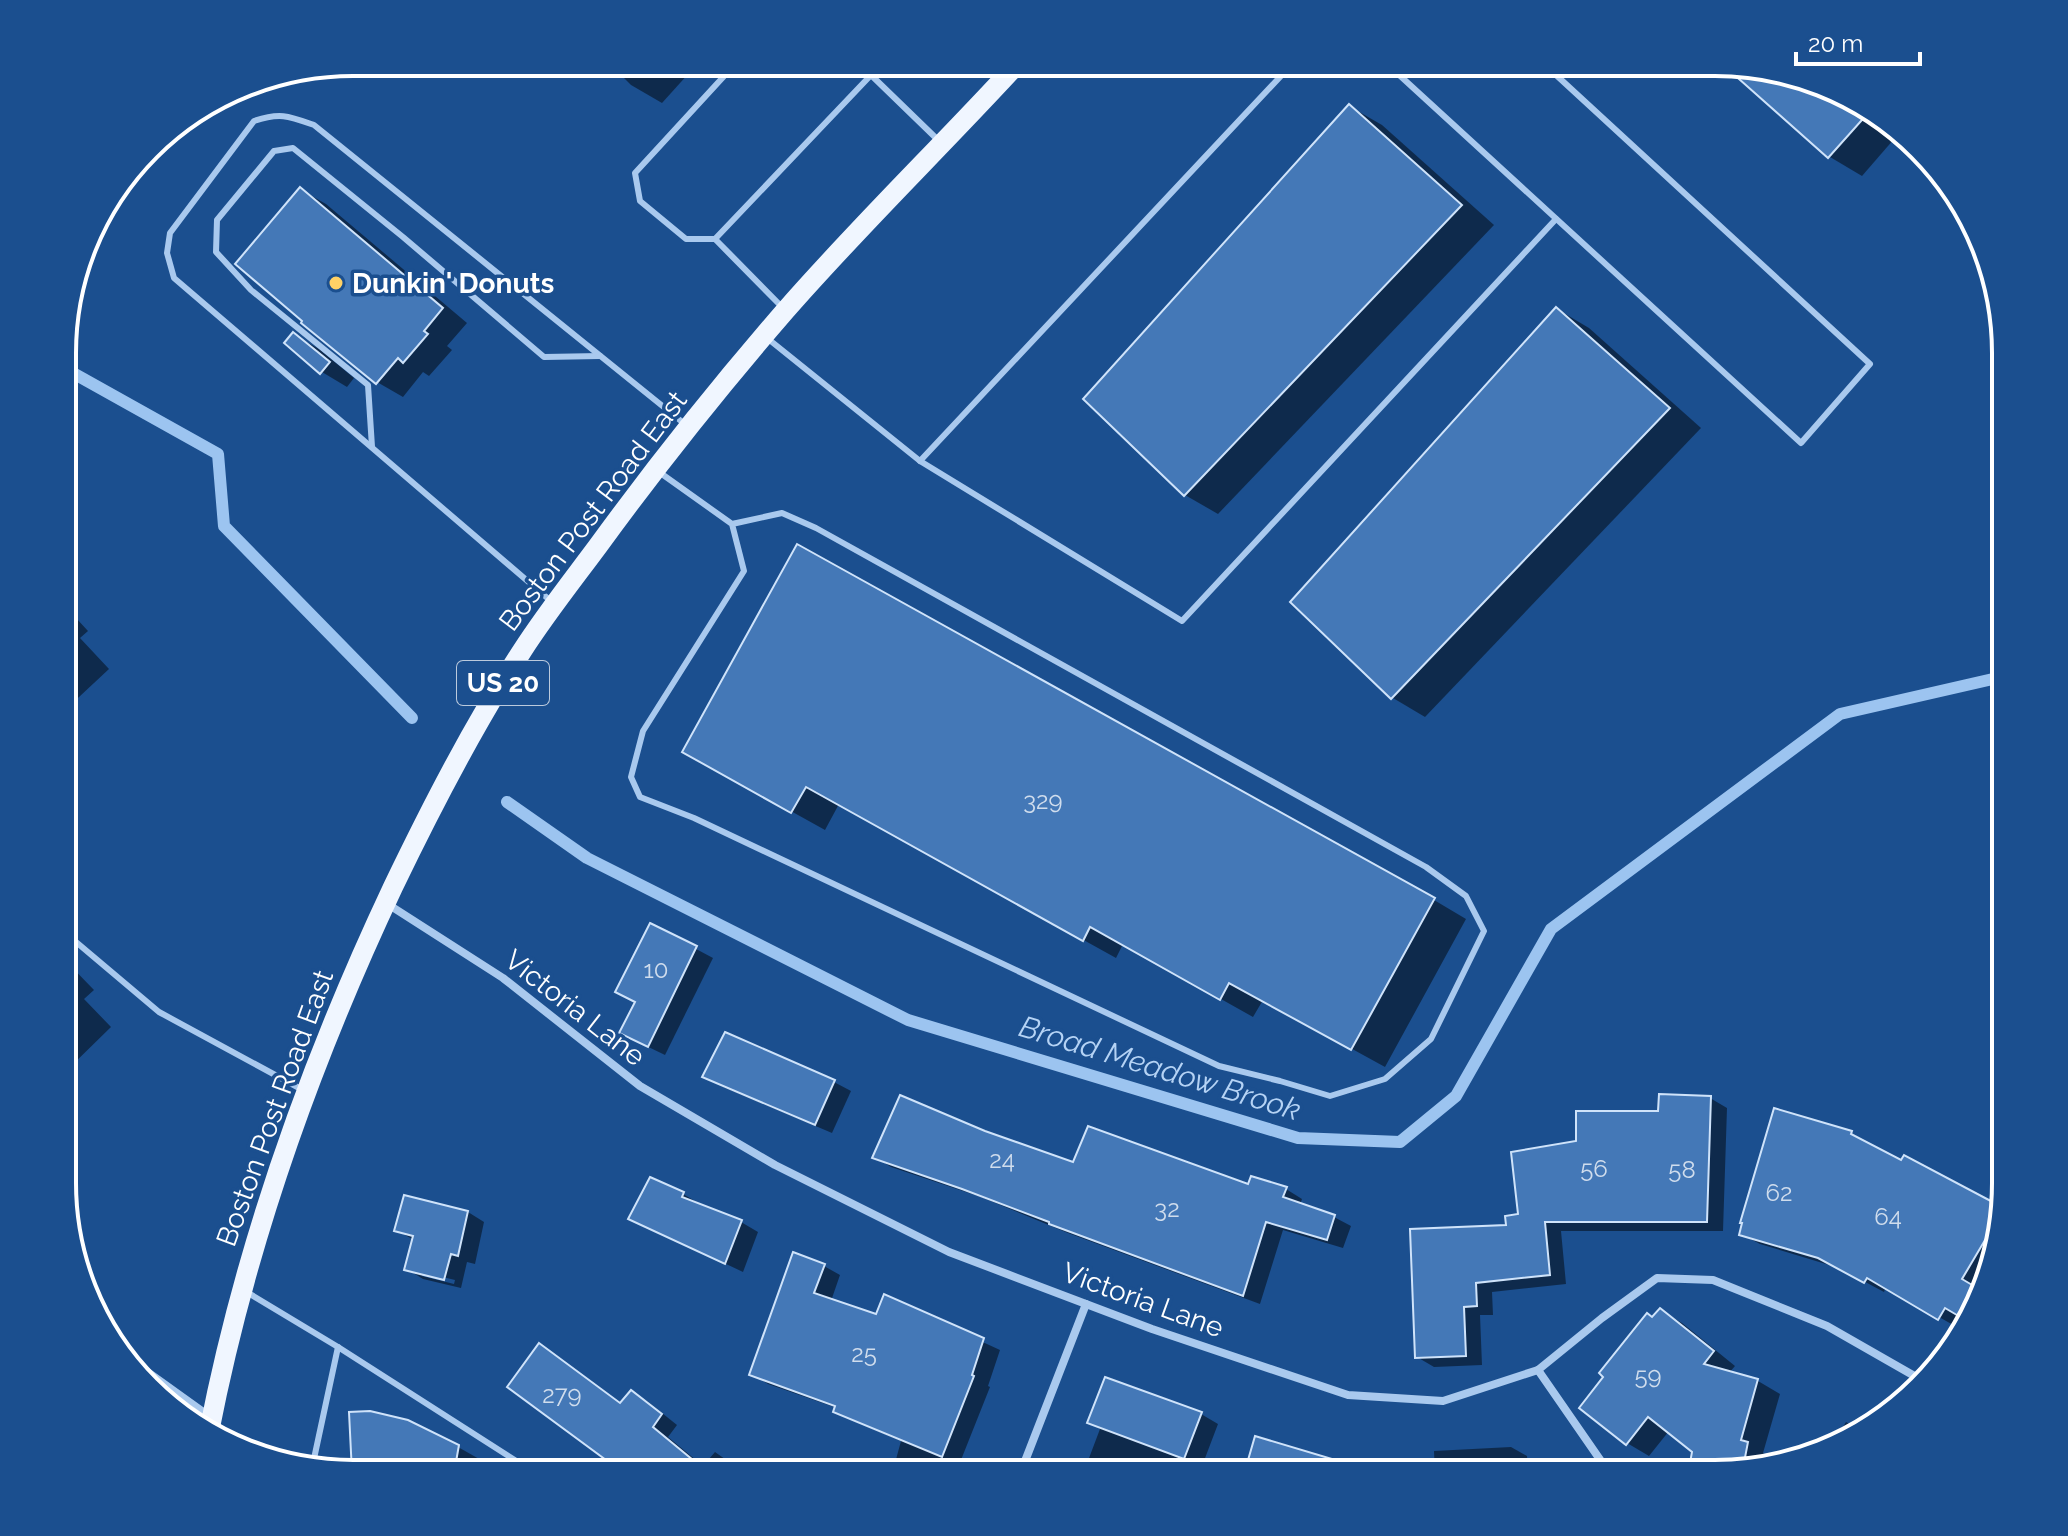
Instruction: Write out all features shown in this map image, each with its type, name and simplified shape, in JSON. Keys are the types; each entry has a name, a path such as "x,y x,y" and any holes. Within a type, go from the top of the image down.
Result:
{"main road":[{"name":"Boston Post Road East","path":"212,1421 242,1289 305,1091 351,975 430,809 475,727 555,604 689,427 786,310 1003,77"}],"street":[{"name":"Victoria Lane","path":"386,903 503,978 640,1086 775,1165 949,1252 1086,1304 1348,1395 1443,1401 1538,1370 1657,1278 1713,1280 1827,1326 1914,1375"},
{"path":"1026,1460 1086,1304"},
{"path":"1538,1370 1600,1460"}],"lane":[{"path":"723,77 635,173 640,201 686,239 715,239 786,310"},
{"path":"715,239 869,77"},
{"path":"873,77 940,143"},
{"path":"920,461 1280,77"},
{"path":"1401,77 1801,443 1870,364 1558,77"},
{"path":"555,604 174,278 167,253 170,233 254,121 273,115 289,116 314,125 689,427"},
{"path":"372,447 368,385 251,290 216,252 217,220 274,151 293,148 544,357 600,356"},
{"path":"764,335 920,461 1182,621 1556,219"},
{"path":"656,470 732,524 744,571 643,731 631,777 640,797 694,818 1219,1066 1330,1096 1385,1079 1431,1039 1484,931 1466,896 1426,867 816,528 782,513 732,524"},
{"path":"77,943 159,1012 305,1091"},
{"path":"242,1289 513,1459"},
{"path":"314,1457 338,1347"}],"building":[{"path":"1737,77 1787,85 1821,97 1863,119 1828,158"},
{"path":"1349,104 1462,205 1184,496 1083,399"},
{"name":"Dunkin' Donuts","path":"300,187 443,308 424,331 428,334 403,363 398,358 376,384 235,264"},
{"path":"1556,307 1670,408 1391,699 1290,602"},
{"path":"293,332 330,362 320,374 284,343"},
{"path":"797,544 1435,898 1351,1050 1229,983 1220,1000 1090,927 1083,941 806,787 791,813 682,752"},
{"path":"650,923 697,946 648,1047 619,1033 635,1002 615,992"},
{"path":"725,1032 835,1080 815,1125 702,1077"},
{"path":"1659,1094 1711,1096 1707,1222 1545,1222 1550,1275 1476,1283 1477,1306 1464,1307 1466,1356 1415,1358 1410,1229 1506,1225 1505,1216 1518,1214 1511,1152 1576,1141 1576,1111 1658,1111"},
{"path":"900,1095 985,1131 1073,1162 1088,1126 1248,1184 1251,1176 1287,1187 1283,1197 1335,1215 1327,1240 1266,1222 1243,1296 872,1158"},
{"path":"1774,1108 1852,1131 1851,1134 1901,1160 1904,1155 1991,1201 1987,1237 1962,1279 1972,1285 1963,1306 1958,1316 1945,1308 1938,1320 1867,1278 1864,1283 1818,1258 1739,1235"},
{"path":"650,1177 684,1192 682,1197 742,1220 725,1264 628,1219"},
{"path":"404,1195 468,1211 458,1256 451,1254 444,1280 404,1270 413,1236 394,1231"},
{"path":"793,1252 825,1264 814,1293 876,1314 884,1294 984,1338 974,1376 942,1457 833,1412 835,1406 749,1375"},
{"path":"1660,1308 1714,1351 1704,1364 1758,1379 1741,1440 1748,1442 1745,1458 1691,1460 1692,1452 1648,1417 1626,1445 1579,1408 1603,1377 1599,1373 1647,1313 1652,1317"},
{"path":"539,1343 620,1403 631,1390 662,1414 653,1427 692,1459 605,1459 507,1387"},
{"path":"1105,1377 1202,1412 1184,1459 1087,1423"},
{"path":"370,1411 408,1420 459,1445 456,1459 351,1459 349,1412"},
{"path":"1255,1436 1334,1460 1248,1460"}],"waterway":[{"name":"Broad Meadow Brook","path":"76,375 218,454 224,526 412,718"},
{"name":"Broad Meadow Brook","path":"507,802 587,858 908,1020 1298,1138 1400,1142 1456,1096 1551,929 1840,714 1991,679"}],"place":[{"name":"Dunkin' Donuts","path":"336,283"}]}
